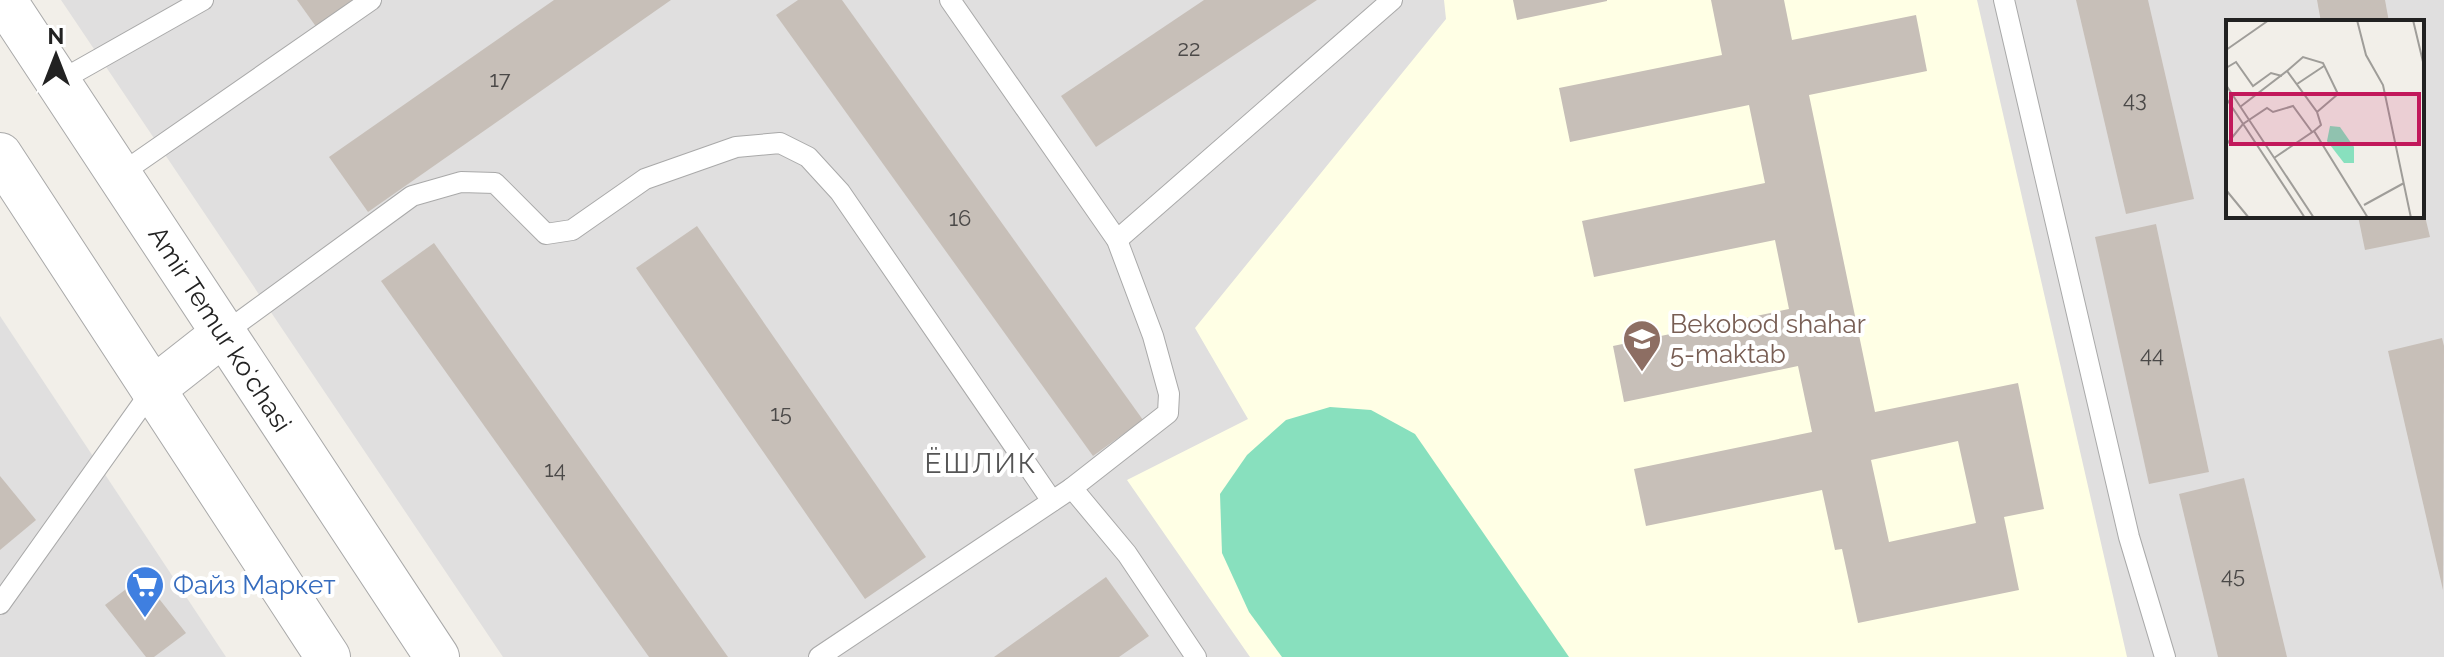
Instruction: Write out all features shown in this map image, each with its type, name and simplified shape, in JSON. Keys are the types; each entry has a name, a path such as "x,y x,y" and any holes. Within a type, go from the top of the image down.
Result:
{"street":[{"name":"Amir Temur koʻchasi","path":"4,0 437,657"},
{"path":"0,155 328,657"},
{"path":"153,389 223,334"}],"lane":[{"path":"58,82 203,0"},
{"path":"119,175 371,0"},
{"path":"819,657 1072,488 1168,413 1169,394 1153,336 1117,240 950,0"},
{"path":"1117,240 1392,0"},
{"path":"2004,0 2129,537 2165,657"},
{"path":"223,334 412,196 461,182 495,183 546,234 572,230 645,179 736,147 780,143 808,157 840,192 1052,501"},
{"path":"0,604 153,389"},
{"path":"1072,488 1127,554 1196,657"}],"shaded area":[{"path":"61,0 2444,0 2444,657 503,657"},
{"name":"Bekobod shahar 5-maktab","path":"1444,0 1977,0 2127,657 1250,657 1127,480 1248,419 1195,328 1446,19"},
{"path":"0,316 226,657 0,657"}],"green space":[{"path":"1330,407 1371,410 1415,434 1569,657 1282,657 1249,612 1222,553 1220,494 1247,455 1286,420"}],"building":[{"path":"297,0 357,0 317,28"},
{"path":"554,0 671,0 368,212 329,157"},
{"path":"798,0 842,0 1143,420 1093,456 776,15"},
{"path":"1204,0 1317,0 1096,147 1061,96"},
{"path":"1513,0 1607,0 1607,1 1517,20"},
{"path":"1711,0 1784,0 1792,40 1916,15 1927,71 1809,95 1875,412 2018,383 2044,509 2004,517 2019,590 1858,623 1842,549 1835,550 1822,490 1646,526 1634,469 1812,432 1798,366 1624,402 1613,346 1789,309 1775,240 1594,277 1582,221 1765,183 1749,105 1570,142 1559,88 1722,55","holes":["1958,441 1976,523 1889,542 1871,460"]},
{"path":"2076,0 2148,0 2194,199 2126,214"},
{"path":"2317,0 2385,0 2389,20 2321,20"},
{"path":"2424,212 2430,237 2365,250 2358,218 2424,218"},
{"path":"2156,224 2209,472 2149,484 2095,237"},
{"path":"697,226 926,557 865,599 636,268"},
{"path":"434,243 728,657 649,657 381,281"},
{"path":"2442,338 2444,346 2443,590 2388,351"},
{"path":"0,476 36,520 0,550"},
{"path":"2244,478 2287,657 2218,657 2179,494"},
{"name":"Файз Маркет","path":"142,577 186,633 154,657 146,657 105,605"},
{"path":"1106,577 1149,636 1119,657 994,657"}],"place":[{"name":"Bekobod shahar 5-maktab","path":"1642,373"},
{"name":"Файз Маркет","path":"145,619"}],"district":[{"name":"ЁШЛИК","path":"981,463"}]}
